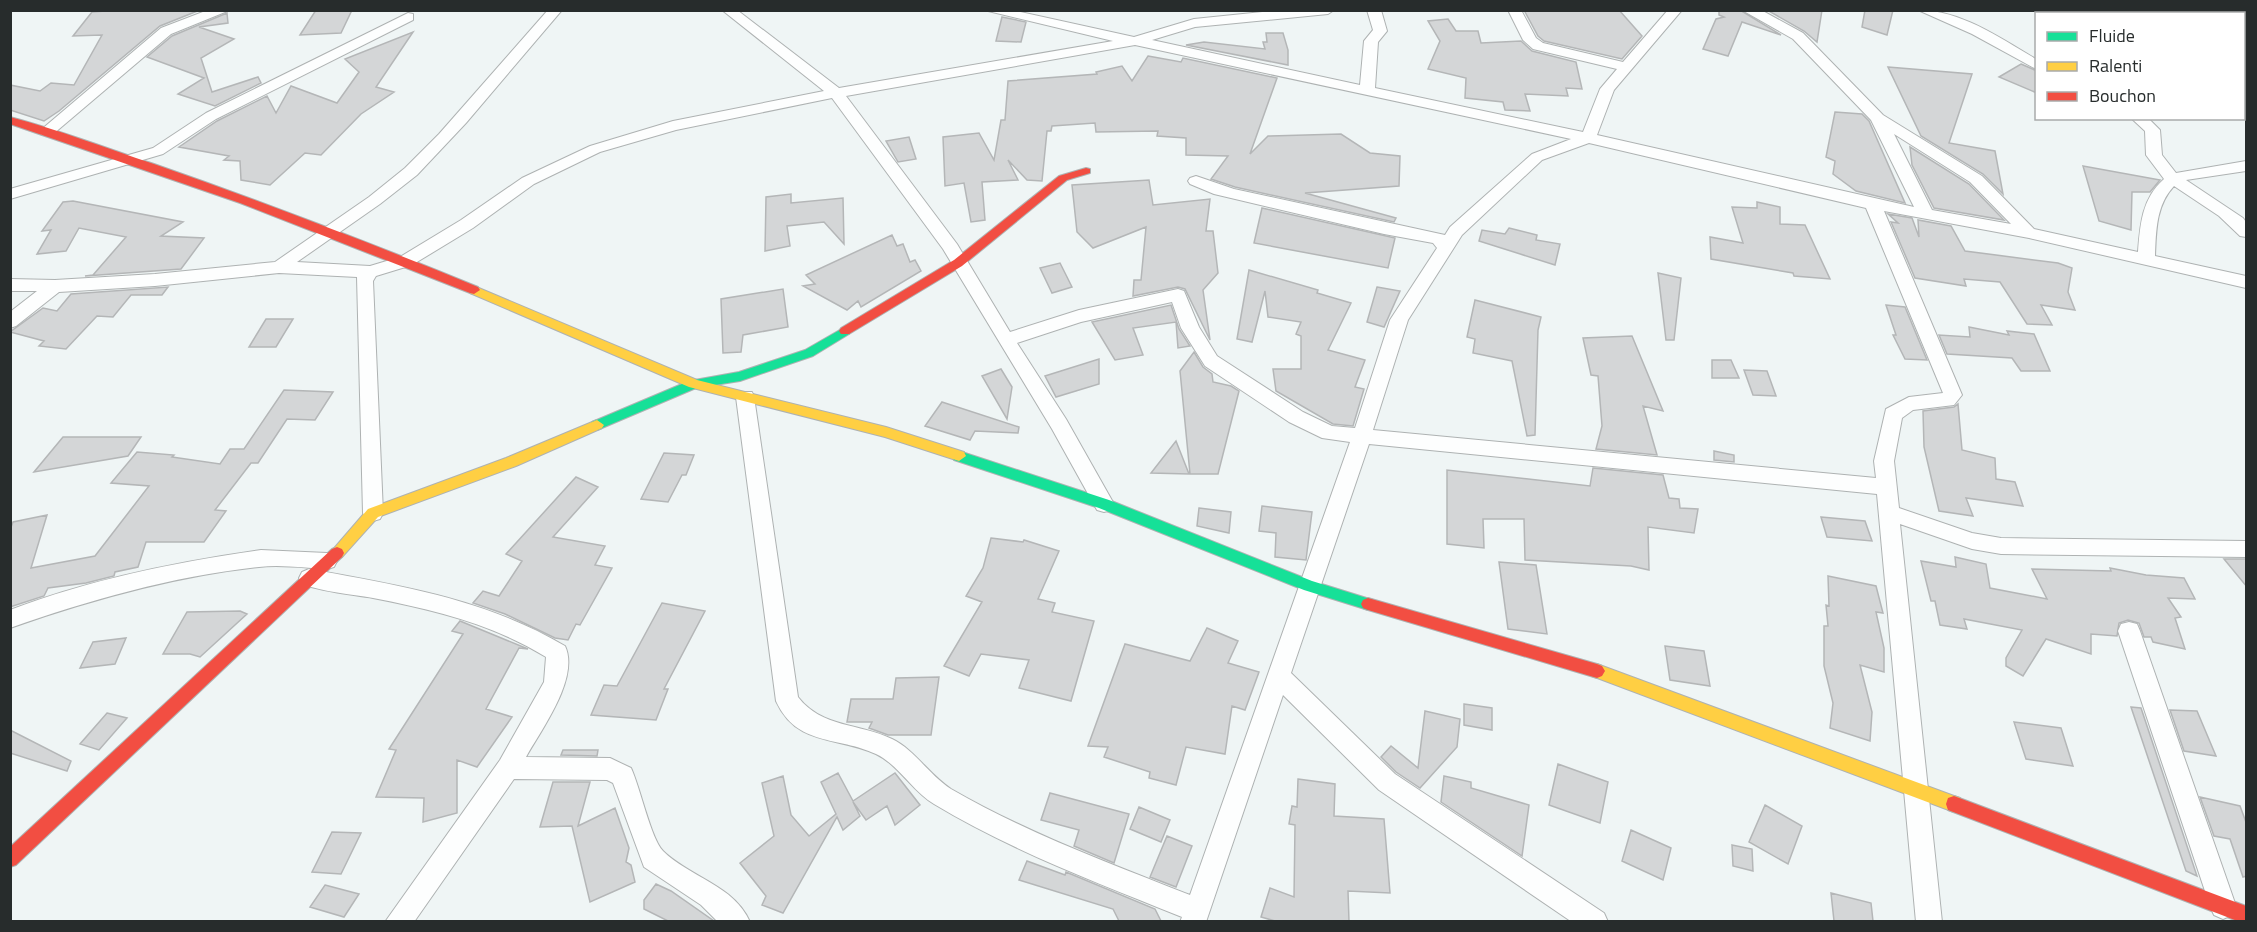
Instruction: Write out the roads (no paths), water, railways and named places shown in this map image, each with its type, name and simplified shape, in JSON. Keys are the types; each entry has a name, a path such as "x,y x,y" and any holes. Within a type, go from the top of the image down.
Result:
{"street":[{"path":"47,132 166,31 182,23 224,10"},
{"path":"279,267 325,232 363,212 428,155 555,10"},
{"path":"728,10 836,93 951,248 958,264 1059,424 1104,504"},
{"path":"990,10 1588,138 1873,204 2029,233 2247,282"},
{"path":"10,285 55,286 155,280 279,267 370,272 406,261 468,224 528,181 595,148 673,126 836,93 1135,41 1194,23 1328,10"},
{"path":"1368,91 1371,41 1380,31 1374,10"},
{"path":"1514,10 1530,40 1538,46 1627,67"},
{"path":"745,397 787,701 797,717 816,728 884,747 939,795 989,822 1194,916 1361,438 1399,320 1456,231 1537,158 1588,138 1607,89 1676,10"},
{"path":"1748,10 1776,22 1798,36 1878,118 1976,179 2029,233"},
{"path":"1924,10 1977,31 2035,64"},
{"path":"10,194 158,151 229,106 408,17"},
{"path":"1878,118 1926,214"},
{"path":"10,120 130,159 406,261 694,384 886,432 1104,504 1309,586 1622,679 2247,915"},
{"path":"2140,120 2152,130 2154,158 2162,169 2227,212 2247,232"},
{"path":"2146,259 2147,219 2160,189 2183,174 2247,166"},
{"path":"10,859 355,536 373,513 511,462 694,384 740,376 809,353 958,264 1063,178 1073,173 1086,171"},
{"path":"1196,181 1216,191 1292,206 1336,219 1405,234 1438,238 1446,248"},
{"path":"1873,204 1953,395 1947,400 1910,404 1893,414 1884,461 1929,921"},
{"path":"370,272 362,288 373,513"},
{"path":"10,322 55,286"},
{"path":"1006,340 1078,316 1178,295 1190,328 1211,361 1296,417 1329,433 1361,438 1886,487"},
{"path":"1888,512 1972,541 2001,546 2247,549"},
{"path":"10,619 51,603 194,568 261,558 327,561"},
{"path":"309,578 436,602 533,636 557,653 555,683 508,768 398,921"},
{"path":"2129,631 2223,906"},
{"path":"1278,675 1388,782 1595,921"},
{"path":"508,768 610,769 623,776 631,805 653,859 710,896 737,921"}]}
